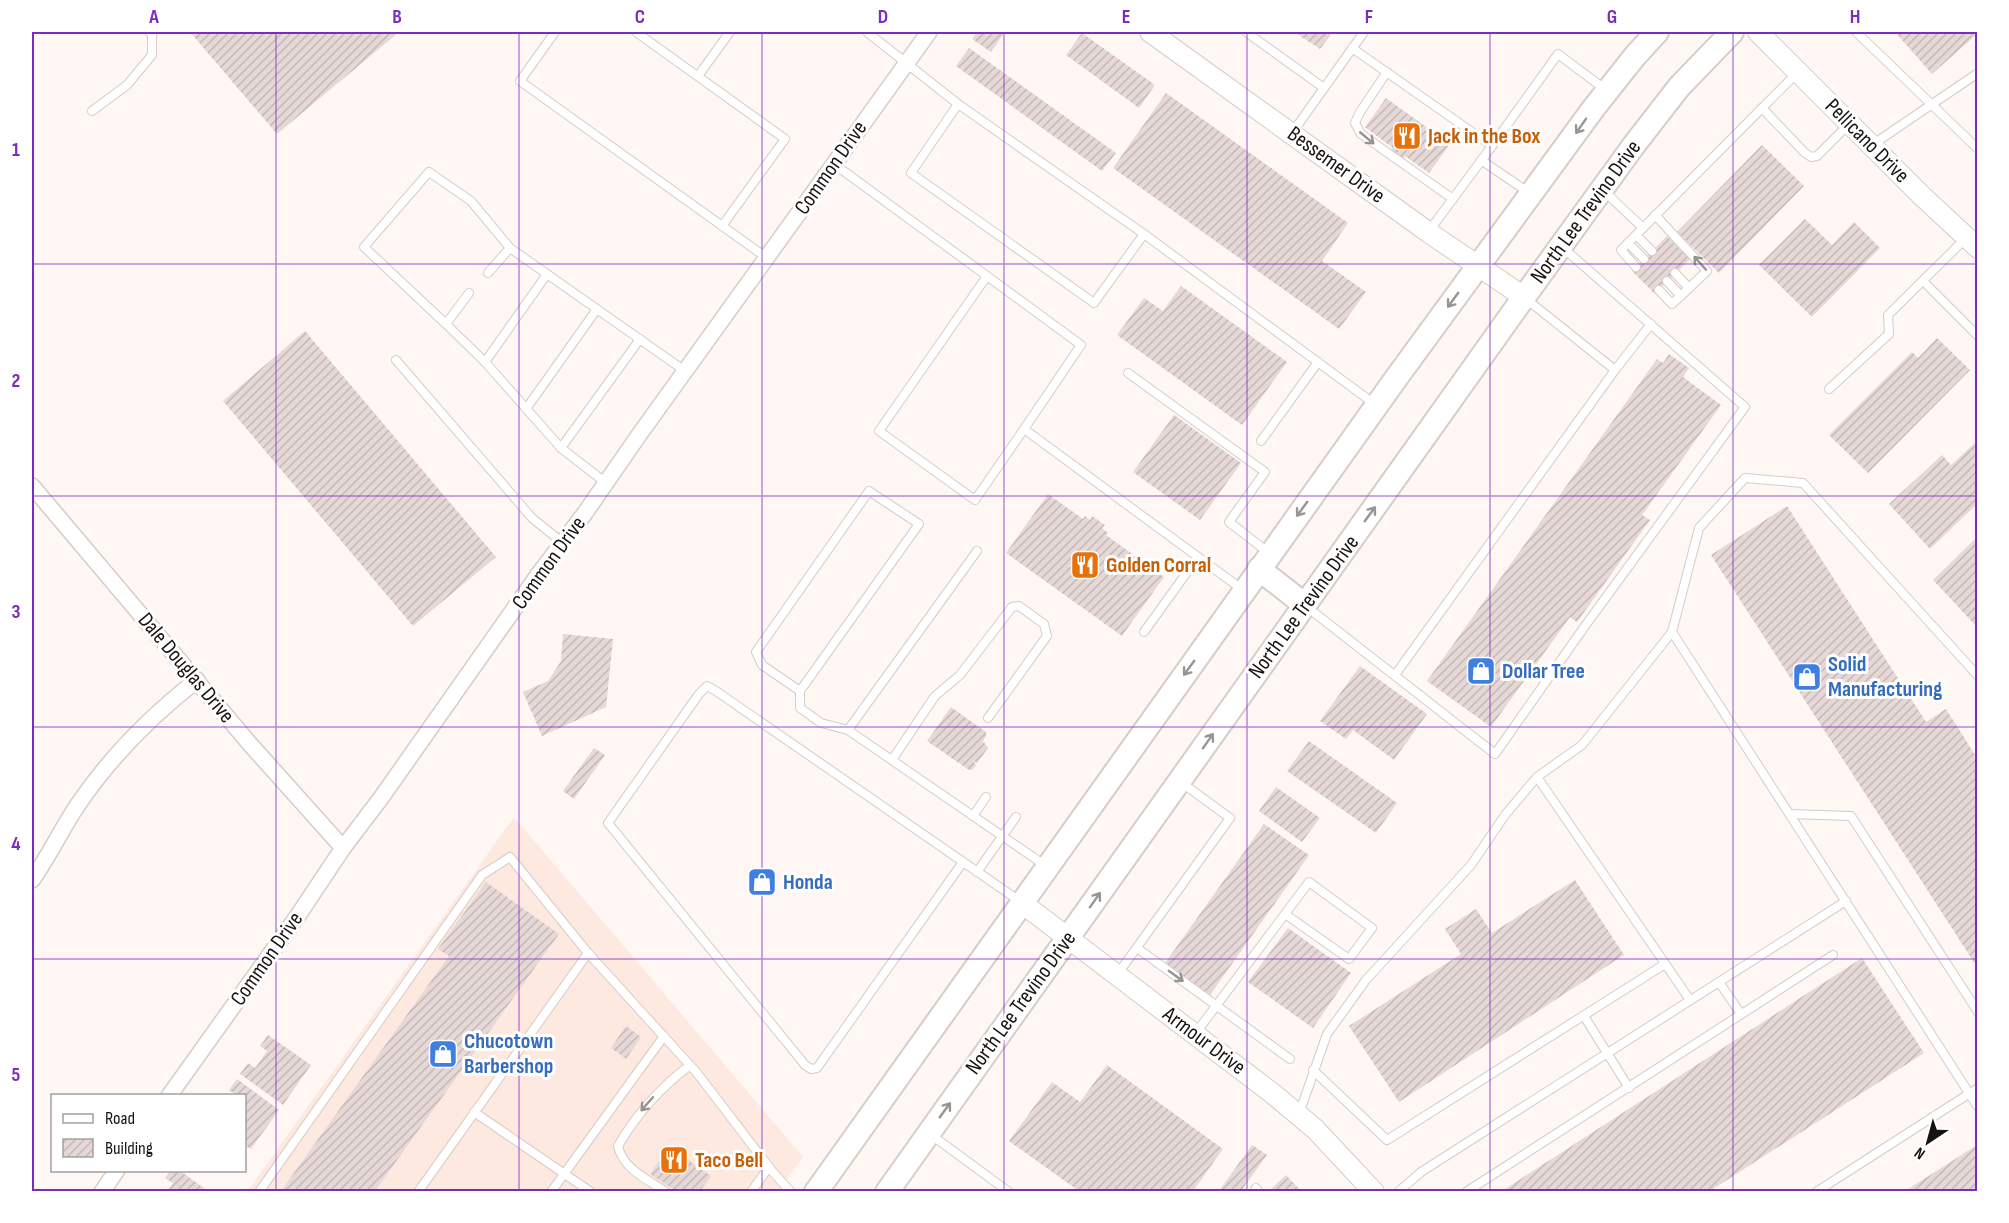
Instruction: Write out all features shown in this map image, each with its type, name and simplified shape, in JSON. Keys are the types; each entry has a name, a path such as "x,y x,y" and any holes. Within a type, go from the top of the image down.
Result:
{"main road":[{"path":"816,1191 1377,405 1607,91 1657,32"},
{"name":"North Lee Trevino Drive","path":"887,1191 1602,189 1679,87 1731,32"},
{"path":"1265,561 1305,605"}],"street":[{"name":"Common Drive","path":"170,1094 292,924 343,848 929,32"},
{"name":"Bessemer Drive","path":"1150,32 1428,232 1524,297"},
{"name":"Pellicano Drive","path":"1758,32 1871,146 1972,242"},
{"name":"Dale Douglas Drive","path":"32,487 249,743 343,848"},
{"path":"32,880 76,807 117,753 197,680"},
{"name":"Armour Drive","path":"1022,903 1195,1034 1315,1129 1374,1191"},
{"path":"102,1191 116,1172"}],"lane":[{"path":"92,111 127,86 152,56 152,34 149,32"},
{"path":"555,32 520,81 767,259"},
{"path":"636,32 785,139 722,226"},
{"path":"698,76 730,32"},
{"path":"867,32 958,104 1144,234 1377,405"},
{"path":"1246,32 1324,88"},
{"path":"1292,133 1364,32"},
{"path":"1856,32 1977,149"},
{"path":"1352,48 1492,146"},
{"path":"1428,232 1558,54 1607,91"},
{"path":"1387,72 1355,123 1360,134 1453,199"},
{"path":"1636,267 1621,250 1798,72"},
{"path":"1871,146 1977,73"},
{"path":"958,104 911,173 1094,303 1144,234"},
{"path":"1761,108 1804,153 1811,157 1817,156 1849,124"},
{"path":"1481,160 1532,195"},
{"path":"834,164 1082,345 975,500 879,431 987,276"},
{"path":"606,483 561,448 485,362 364,247 429,172 471,201 510,248 685,371"},
{"path":"1602,189 1643,228"},
{"path":"1655,215 1707,271 1672,304 1659,290"},
{"path":"1636,235 1652,251"},
{"path":"1829,389 1889,333 1888,315 1923,282 1972,242"},
{"path":"1628,243 1644,259"},
{"path":"1305,605 1495,754 1585,626 1745,407 1561,246"},
{"path":"488,273 510,248"},
{"path":"1675,273 1689,288"},
{"path":"485,362 547,274"},
{"path":"1667,281 1681,296"},
{"path":"1923,282 1977,336"},
{"path":"446,324 469,293"},
{"path":"1524,297 1615,370"},
{"path":"526,409 597,309"},
{"path":"1395,675 1615,370 1651,324"},
{"path":"561,448 640,339"},
{"path":"396,360 532,518 563,543"},
{"path":"1261,441 1318,362"},
{"path":"1128,373 1265,472 1228,522 1265,561"},
{"path":"1024,429 1244,591"},
{"path":"1299,1116 1327,1034 1366,980 1472,865 1505,815 1537,777 1582,745 1672,632 1699,528 1745,478 1803,483 1977,676"},
{"path":"800,691 762,665 756,652 869,491 919,524 800,691 800,708 821,723 848,730 1047,867"},
{"path":"848,730 977,552"},
{"path":"1144,632 1198,557"},
{"path":"892,760 935,696 960,675 1012,607 1019,606 1044,624 1047,636 988,718"},
{"path":"1672,632 1977,1107"},
{"path":"963,862 817,1068 811,1069 805,1065 608,823 707,686 963,862 1022,903"},
{"path":"1537,777 1690,1000"},
{"path":"1116,976 1230,818 1179,781"},
{"path":"974,816 986,797"},
{"path":"1790,814 1851,816 1977,1012"},
{"path":"977,872 1016,817"},
{"path":"259,1191 482,875 510,857 588,953 690,1065 769,1167 791,1191"},
{"path":"1195,1034 1216,1005 1309,882 1372,928 1349,959 1285,914"},
{"path":"1398,1191 1421,1172 1846,901"},
{"path":"1137,948 1290,1059"},
{"path":"418,1191 588,953"},
{"path":"1466,1191 1833,955"},
{"path":"1313,1070 1387,1140 1665,964"},
{"path":"1719,982 1741,1014"},
{"path":"1584,1016 1629,1088"},
{"path":"551,1191 664,1036"},
{"path":"666,1191 628,1166 620,1158 618,1146 629,1126 647,1103 665,1084 690,1065"},
{"path":"1816,1191 1977,1088"},
{"path":"474,1113 591,1191"},
{"path":"929,1132 1009,1191"},
{"path":"751,1191 769,1167"},
{"path":"1254,1191 1256,1188 1259,1191"}],"shaded area":[{"path":"514,817 803,1157 779,1191 247,1192"}],"building":[{"path":"190,32 399,32 277,134"},
{"path":"977,32 1005,32 991,52 972,39"},
{"path":"1294,32 1333,32 1320,49"},
{"path":"1895,32 1977,32 1977,34 1932,74"},
{"path":"1082,33 1155,85 1139,108 1066,55"},
{"path":"969,48 1116,153 1102,171 956,66"},
{"path":"1166,93 1348,223 1322,261 1366,292 1339,329 1113,168"},
{"name":"Jack in the Box","path":"1386,98 1450,144 1429,173 1405,156 1402,160 1390,151 1393,148 1365,127"},
{"path":"1762,145 1804,186 1719,273 1677,232"},
{"path":"1805,219 1832,245 1854,222 1880,248 1812,317 1759,265"},
{"path":"1667,236 1690,259 1655,294 1632,271"},
{"path":"1181,286 1287,362 1242,425 1117,335 1144,298 1163,311"},
{"path":"305,331 496,557 413,626 223,401"},
{"path":"1937,338 1970,370 1868,473 1829,435 1912,352 1918,358"},
{"path":"1669,354 1689,368 1683,377 1721,405 1642,515 1650,520 1577,622 1570,617 1491,727 1427,681 1657,359 1663,363"},
{"path":"1174,415 1241,463 1200,520 1133,472"},
{"path":"1977,441 1977,504 1930,549 1889,504 1942,455 1951,465"},
{"name":"Golden Corral","path":"1048,494 1083,519 1085,516 1090,520 1092,516 1105,525 1102,528 1108,533 1106,535 1164,577 1122,636 1006,553"},
{"path":"1787,506 1926,722 1946,709 1977,758 1977,967 1711,555"},
{"path":"1977,537 1977,627 1933,580"},
{"path":"563,634 613,639 606,707 542,736 523,692 548,681 561,661"},
{"path":"1360,666 1427,714 1394,760 1353,730 1346,739 1320,721"},
{"path":"951,707 986,732 983,741 988,748 977,763 973,761 976,765 972,770 927,741"},
{"path":"1309,741 1397,803 1376,833 1287,771"},
{"path":"594,748 605,755 574,799 563,791"},
{"path":"1276,787 1320,818 1302,842 1259,811"},
{"path":"1264,824 1309,855 1210,995 1165,963"},
{"path":"1575,880 1624,955 1399,1102 1349,1026 1461,954 1445,929 1476,909 1492,933"},
{"path":"486,882 559,934 375,1191 281,1191 449,956 438,949"},
{"path":"1288,928 1351,973 1313,1028 1248,982"},
{"path":"1862,958 1924,1053 1710,1191 1502,1191"},
{"path":"626,1026 641,1037 626,1059 611,1048"},
{"path":"268,1035 311,1065 283,1105 240,1074 248,1063 255,1068 267,1051 260,1046"},
{"path":"1107,1065 1223,1149 1193,1191 1079,1191 1009,1141 1052,1082 1080,1102"},
{"path":"237,1079 279,1110 251,1149 246,1146 246,1094 235,1094 229,1090"},
{"path":"1252,1145 1267,1155 1241,1191 1219,1191"},
{"path":"1977,1145 1977,1191 1905,1191"},
{"name":"Taco Bell","path":"669,1147 711,1176 700,1191 676,1191 650,1174"},
{"path":"170,1172 182,1172 208,1191 167,1191 173,1183 165,1178"},
{"path":"1286,1175 1301,1191 1275,1191 1272,1188"}],"place":[{"name":"Jack in the Box","path":"1407,136"},
{"name":"Golden Corral","path":"1085,565"},
{"name":"Dollar Tree","path":"1481,671"},
{"name":"Solid Manufacturing","path":"1807,677"},
{"name":"Honda","path":"762,882"},
{"name":"Chucotown Barbershop","path":"443,1054"},
{"name":"Taco Bell","path":"674,1160"}]}
